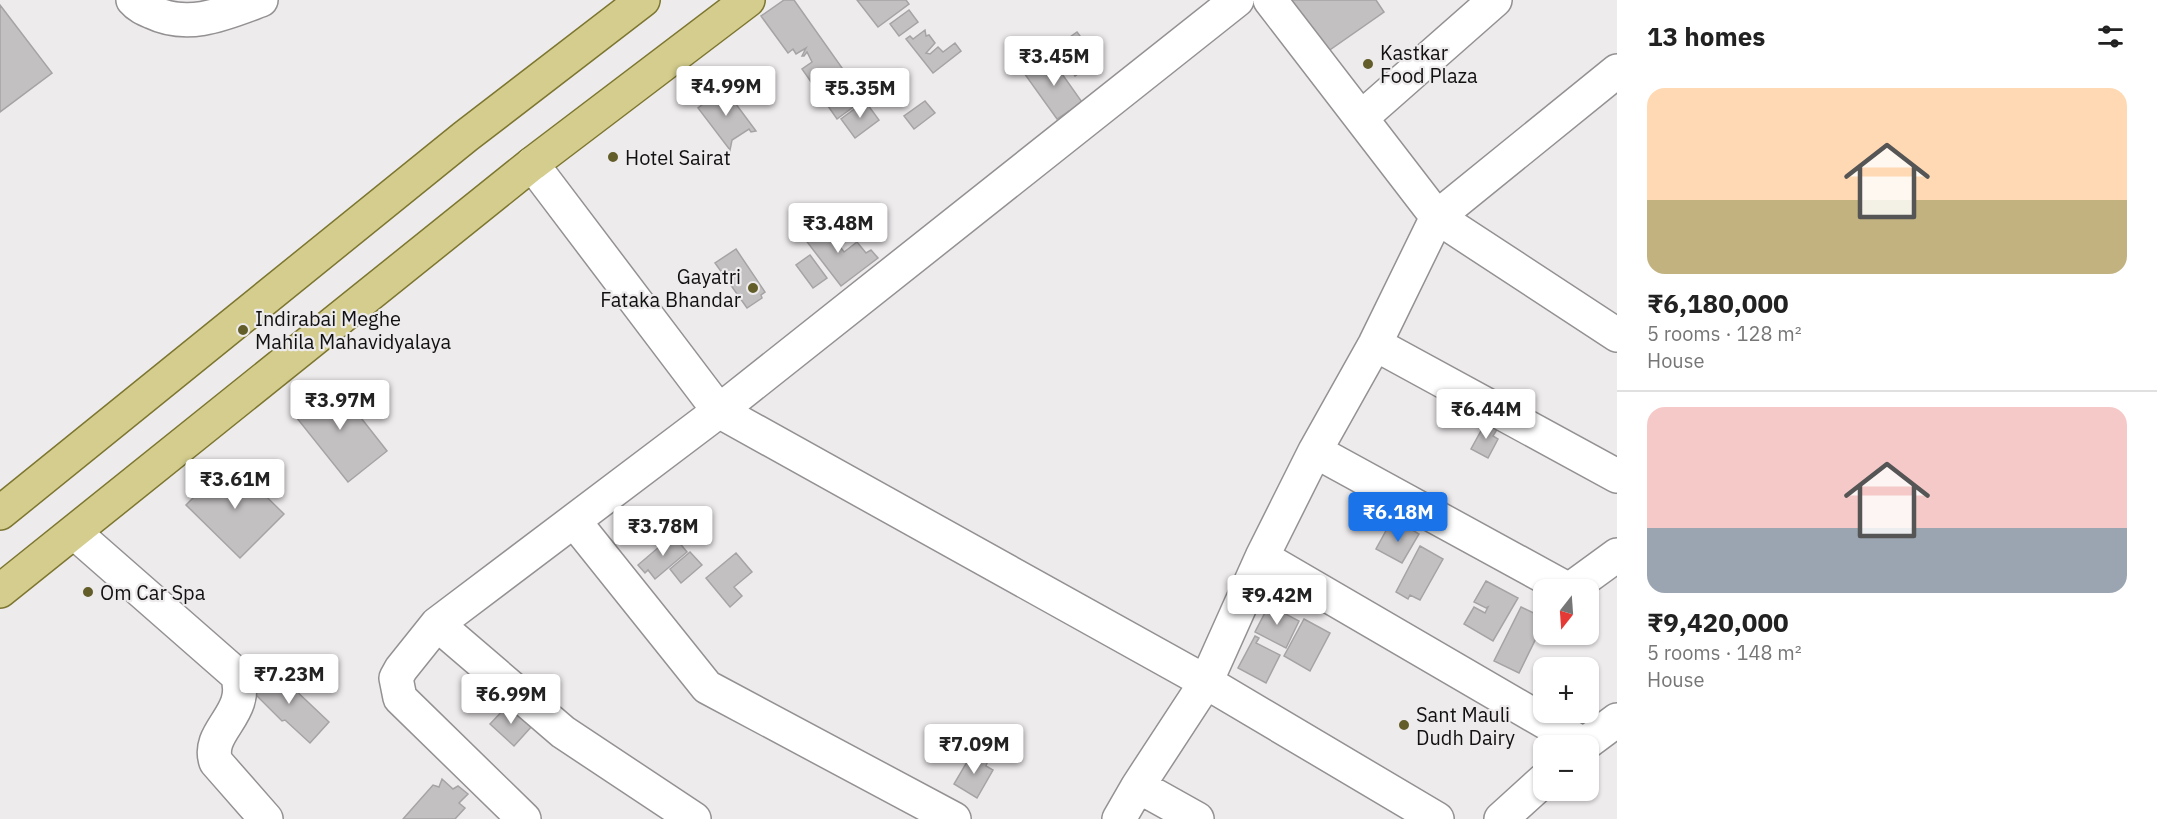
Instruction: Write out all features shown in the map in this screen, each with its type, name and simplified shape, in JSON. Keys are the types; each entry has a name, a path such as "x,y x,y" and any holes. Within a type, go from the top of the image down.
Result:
{"main road":[{"path":"0,513 466,136 643,0"},
{"path":"0,591 532,164 748,0"}],"street":[{"path":"133,0 136,4 161,16 182,21 209,18 261,0"},
{"path":"524,819 400,698 396,678 437,624 719,411 1237,0"},
{"path":"1270,0 1437,217 1617,335"},
{"path":"1361,118 1495,0"},
{"path":"1119,819 1206,682 1262,557 1315,451 1375,344 1437,217 1617,71"},
{"path":"532,164 719,411 1206,682 1437,819"},
{"path":"1375,344 1617,476"},
{"path":"1315,451 1549,579"},
{"path":"574,521 707,687 954,819"},
{"path":"75,533 237,675 241,691 240,701 216,743 214,756 216,762 266,819"},
{"path":"1584,579 1617,555"},
{"path":"1262,557 1565,735"},
{"path":"437,624 563,732 694,819"},
{"path":"1596,735 1617,720"},
{"path":"1138,786 1197,819"},
{"path":"1501,819 1533,790"}],"building":[{"path":"784,0 794,0 864,99 837,119 802,69 812,62 807,52 802,56 806,48 796,54 793,49 788,53 761,16"},
{"path":"857,0 906,0 909,4 878,27"},
{"path":"1292,0 1376,0 1384,12 1324,54 1287,3"},
{"path":"0,5 52,73 0,112"},
{"path":"909,10 918,22 899,36 890,24"},
{"path":"925,30 926,36 929,35 935,43 926,53 930,54 938,47 943,52 955,43 961,51 933,73 906,39 910,36 913,39"},
{"path":"1077,32 1098,60 1075,76 1056,47"},
{"path":"1052,54 1058,59 1055,64 1084,105 1071,114 1069,111 1057,119 1024,73"},
{"path":"724,88 756,131 751,132 749,129 732,140 730,150 698,108"},
{"path":"865,101 879,120 855,138 841,119"},
{"path":"925,101 935,113 914,129 904,116"},
{"path":"820,220 844,252 857,242 866,253 871,250 878,258 841,286 801,234"},
{"path":"736,249 765,292 761,295 762,298 747,308 715,263"},
{"path":"810,255 827,278 813,288 796,265"},
{"path":"332,381 387,451 348,482 292,412"},
{"path":"1487,420 1499,426 1493,436 1498,439 1488,458 1471,449"},
{"path":"230,461 284,514 240,558 186,505"},
{"path":"1406,526 1419,534 1402,563 1376,549 1388,527 1401,535"},
{"path":"673,535 687,552 655,579 648,570 645,573 638,565"},
{"path":"1420,546 1443,559 1420,600 1410,595 1408,599 1396,592"},
{"path":"690,552 702,565 681,583 670,569"},
{"path":"736,553 752,572 734,587 742,596 730,607 706,578"},
{"path":"1486,581 1518,598 1493,641 1464,624 1474,607 1485,613 1488,607 1474,602"},
{"path":"1270,603 1299,621 1286,648 1255,632"},
{"path":"1521,607 1533,613 1533,644 1519,673 1494,661"},
{"path":"1304,619 1330,633 1310,671 1284,656"},
{"path":"1255,636 1259,638 1256,643 1280,655 1266,683 1238,668"},
{"path":"270,667 278,675 281,674 329,722 310,743 285,720 282,721 249,688"},
{"path":"508,705 532,726 514,746 490,724"},
{"path":"974,750 980,754 980,757 988,760 986,766 993,770 977,798 954,784"},
{"path":"442,779 453,789 458,786 468,794 459,803 465,808 455,819 403,819 433,785 439,787"}],"place":[{"name":"Kastkar Food Plaza","path":"1368,64"},
{"name":"Hotel Sairat","path":"613,157"},
{"name":"Gayatri Fataka Bhandar","path":"753,288"},
{"name":"Indirabai Meghe Mahila Mahavidyalaya","path":"243,330"},
{"name":"Om Car Spa","path":"88,592"},
{"name":"Sant Mauli Dudh Dairy","path":"1404,725"}]}
